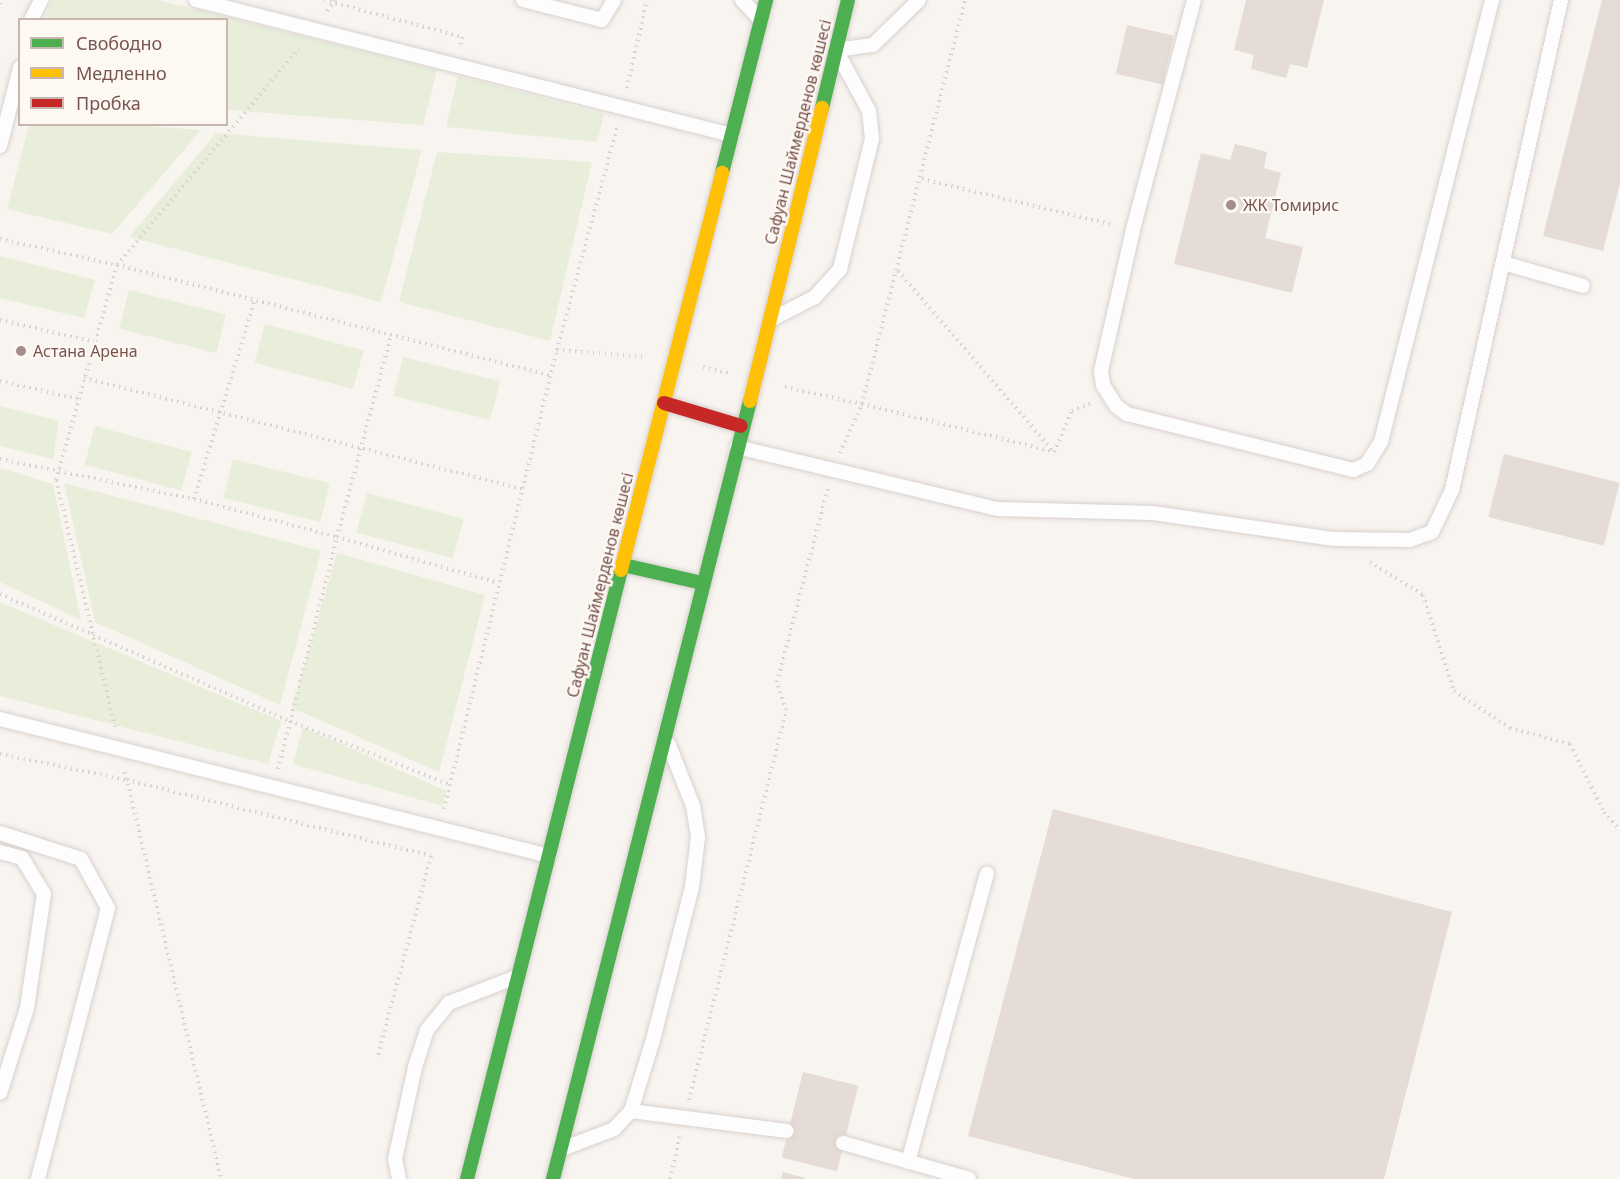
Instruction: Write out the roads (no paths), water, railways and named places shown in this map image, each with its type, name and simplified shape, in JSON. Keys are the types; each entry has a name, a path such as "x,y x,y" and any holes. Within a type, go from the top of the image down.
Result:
{"main road":[{"name":"Сафуан Шаймерденов көшесі","path":"467,1179 766,0"},
{"name":"Сафуан Шаймерденов көшесі","path":"553,1179 741,426 756,380 767,322 848,0"},
{"path":"664,404 741,426"},
{"path":"623,565 702,583"}],"lane":[{"path":"33,18 41,0"},
{"path":"196,0 732,135"},
{"path":"524,0 602,20 615,0"},
{"path":"742,0 761,20"},
{"path":"767,322 815,297 840,269 872,139 869,111 836,50 873,45 919,0"},
{"path":"1194,0 1133,230 1101,371 1109,396 1127,414 1338,469 1353,470 1366,464 1381,442 1492,0"},
{"path":"736,447 833,468 998,509 1153,513 1334,539 1410,540 1432,532 1452,490 1561,0"},
{"path":"0,146 18,76"},
{"path":"1503,263 1583,286"},
{"path":"0,719 549,856"},
{"path":"560,1150 614,1130 631,1111 692,886 698,837 693,806 664,733"},
{"path":"0,833 81,859 108,908 38,1179"},
{"path":"0,852 22,858 44,894 27,1008 0,1093"},
{"path":"908,1162 987,874"},
{"path":"399,1179 395,1159 415,1067 427,1030 449,1003 518,977"},
{"path":"631,1111 788,1131"},
{"path":"843,1143 969,1179"}],"place":[{"name":"ЖК Томирис","path":"1231,205"},
{"name":"Астана Арена","path":"21,351"}]}
